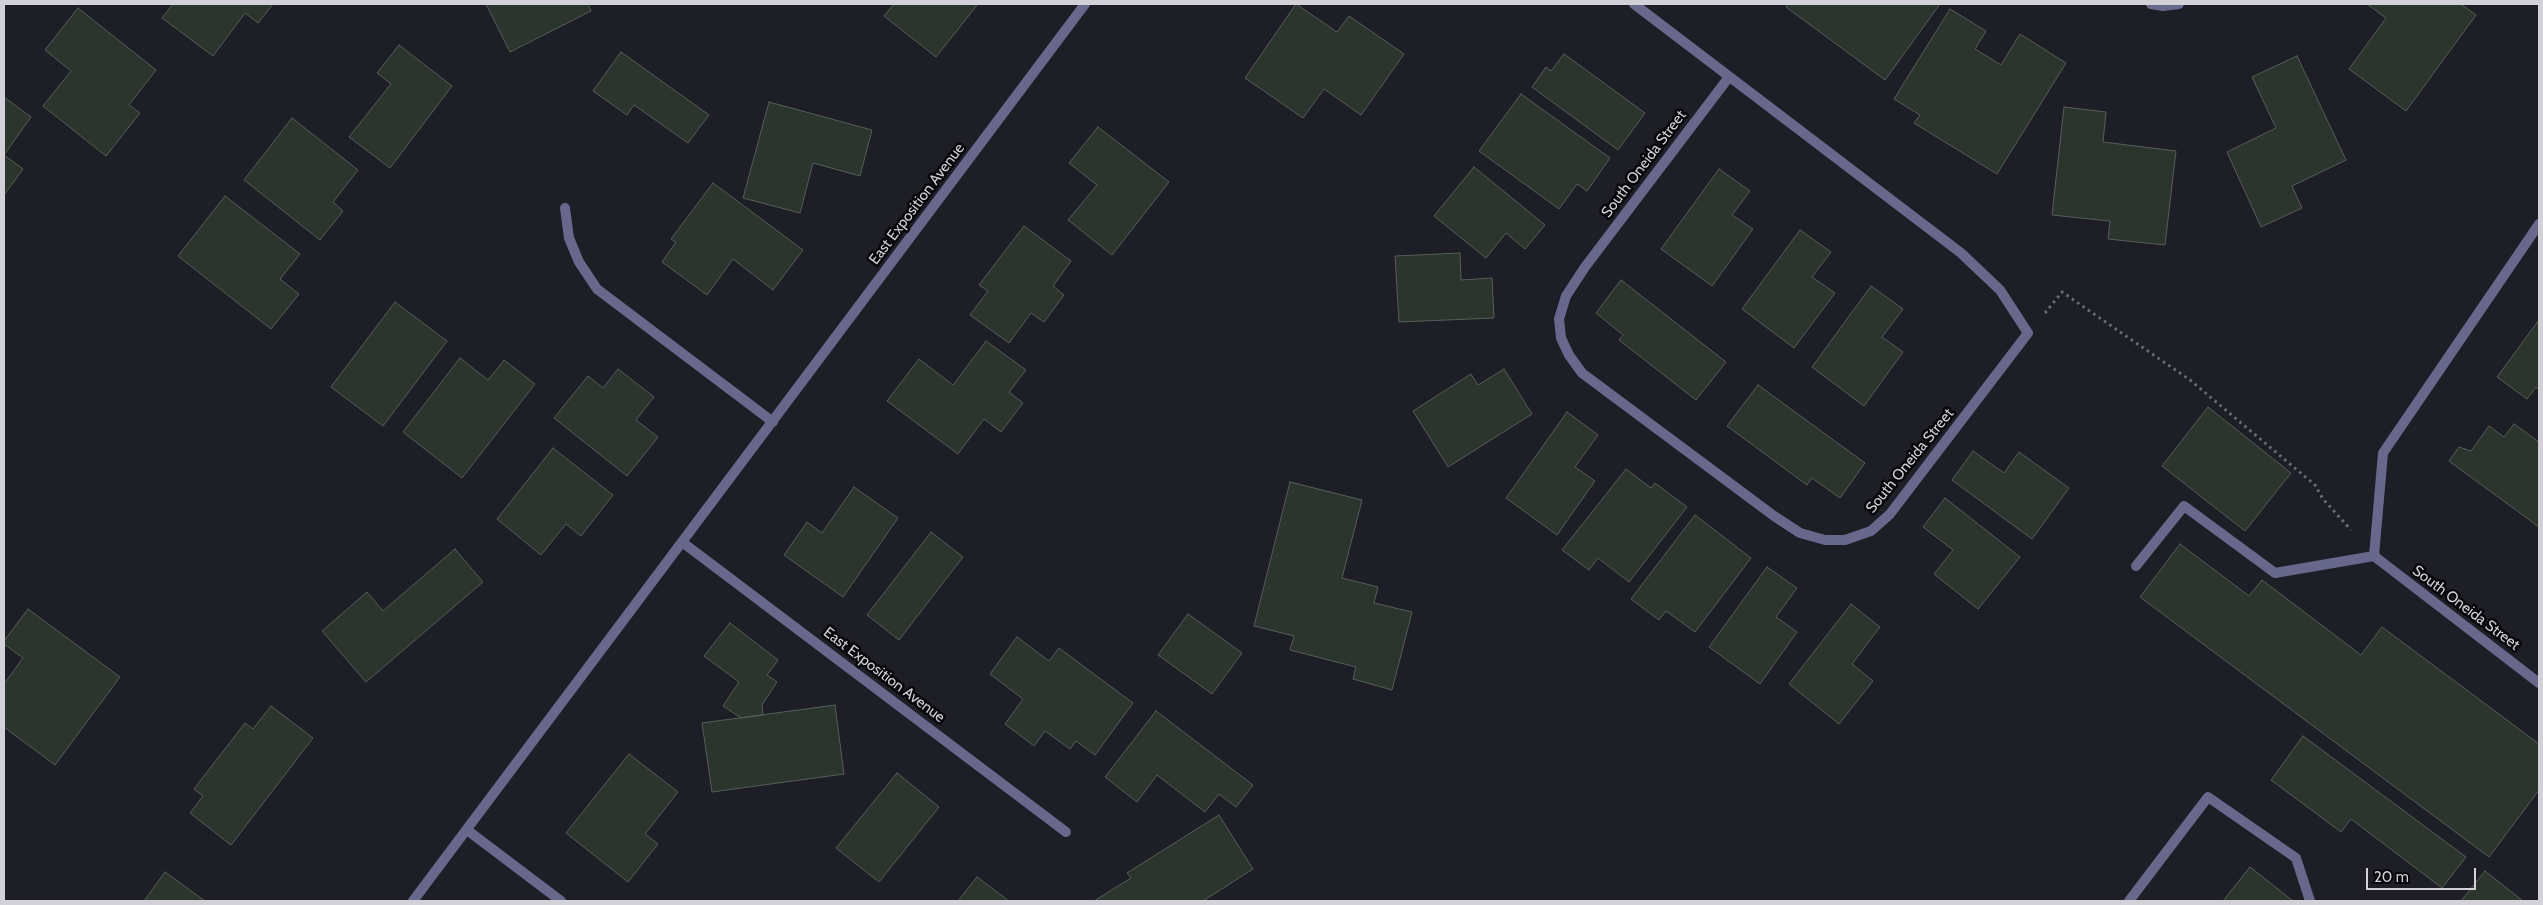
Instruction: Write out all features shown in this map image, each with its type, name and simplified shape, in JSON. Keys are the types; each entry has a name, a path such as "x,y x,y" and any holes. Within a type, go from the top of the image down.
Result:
{"street":[{"name":"East Exposition Avenue","path":"413,901 1086,4"},
{"path":"1634,4 1961,253 2000,290 2028,333"},
{"path":"2151,4 2162,6 2179,4"},
{"name":"South Oneida Street","path":"1730,77 1585,267 1566,296 1559,319 1561,338 1569,355 1582,373 1774,516 1800,533 1825,540 1846,540 1871,532 1890,514 2028,333"},
{"path":"564,208 568,238 579,262 597,289 773,422"},
{"path":"2136,566 2184,506 2276,573 2374,556 2383,453 2539,224"},
{"name":"East Exposition Avenue","path":"682,542 1066,832"},
{"name":"South Oneida Street","path":"2374,556 2539,683"},
{"path":"2129,901 2208,797 2296,858 2310,901"},
{"path":"466,830 561,901"}],"path":[{"path":"2028,333 2062,292 2190,380 2315,485 2323,499 2374,556"}],"building":[{"path":"173,4 273,4 258,23 245,13 213,56 162,18"},
{"path":"486,4 588,4 591,11 510,52"},
{"path":"894,4 978,4 936,57 884,16"},
{"path":"1296,4 1337,32 1349,16 1404,54 1361,115 1324,89 1303,118 1245,78"},
{"path":"1788,4 1940,4 1885,80 1786,7"},
{"path":"2367,4 2461,4 2476,15 2406,111 2349,69 2386,18"},
{"path":"78,8 156,70 129,105 140,113 106,156 43,106 71,71 45,50"},
{"path":"1950,9 1986,31 1975,49 2001,65 2020,34 2066,63 1997,174 1914,123 1920,115 1894,99"},
{"path":"399,45 452,86 390,168 349,137 391,84 377,73"},
{"path":"621,52 709,115 688,143 634,105 627,115 593,91"},
{"path":"1564,54 1645,113 1618,150 1532,87 1546,67 1551,71"},
{"path":"2297,56 2346,160 2292,186 2302,208 2261,227 2227,152 2276,128 2252,77"},
{"path":"1521,94 1610,158 1587,191 1577,184 1559,209 1479,151"},
{"path":"4,97 31,117 4,155"},
{"path":"769,102 872,130 860,176 813,163 800,213 743,198"},
{"path":"2064,107 2106,112 2103,142 2176,151 2165,245 2108,239 2110,221 2052,215"},
{"path":"292,118 358,170 333,202 343,211 320,240 244,180"},
{"path":"1098,127 1169,182 1112,255 1068,220 1097,185 1069,163"},
{"path":"4,155 23,169 4,195"},
{"path":"1474,167 1545,225 1525,249 1506,233 1486,258 1434,216"},
{"path":"1719,169 1750,191 1732,215 1753,229 1712,286 1661,249"},
{"path":"713,183 803,250 773,290 733,259 707,295 662,262 676,242 671,239"},
{"path":"225,196 300,254 280,279 299,294 271,329 178,256"},
{"path":"1024,226 1071,261 1053,286 1064,295 1044,322 1031,313 1009,343 970,315 988,291 979,285"},
{"path":"1800,230 1831,252 1812,277 1835,293 1794,348 1742,309"},
{"path":"1460,253 1461,280 1492,278 1494,318 1399,322 1395,256"},
{"path":"1621,280 1726,362 1696,400 1619,340 1623,335 1596,313"},
{"path":"1871,286 1903,309 1882,337 1903,352 1864,406 1812,367"},
{"path":"395,302 447,341 383,426 331,387"},
{"path":"2539,320 2539,390 2536,387 2527,399 2497,377"},
{"path":"986,341 1026,370 1009,392 1023,403 1001,432 984,419 958,454 887,401 919,359 953,385"},
{"path":"460,358 488,380 504,360 535,384 462,478 403,432"},
{"path":"618,369 654,397 636,420 658,437 627,476 554,418 588,376 603,388"},
{"path":"1504,369 1532,414 1448,467 1413,411 1471,374 1478,385"},
{"path":"1758,385 1865,463 1840,498 1812,478 1807,485 1727,426"},
{"path":"2208,407 2291,473 2245,531 2162,466"},
{"path":"1567,412 1598,435 1575,467 1595,481 1557,535 1506,498"},
{"path":"2514,424 2539,442 2539,527 2449,461 2459,447 2471,451 2489,426 2504,437"},
{"path":"553,448 613,495 581,536 566,524 541,555 497,519"},
{"path":"1973,451 2004,473 2019,452 2069,488 2032,539 1952,480"},
{"path":"1626,469 1651,488 1655,483 1687,507 1629,582 1598,558 1589,570 1562,550"},
{"path":"1290,482 1362,500 1342,578 1378,587 1374,603 1412,612 1392,690 1353,679 1356,667 1290,650 1294,636 1254,626"},
{"path":"854,487 898,518 843,597 784,555 807,522 822,533"},
{"path":"1945,498 2020,557 1978,609 1934,574 1953,550 1923,527"},
{"path":"1695,515 1751,558 1695,632 1666,611 1659,620 1631,599"},
{"path":"931,532 963,557 899,640 867,615"},
{"path":"2180,544 2249,596 2262,580 2361,655 2382,627 2539,744 2539,790 2489,857 2140,597"},
{"path":"455,549 483,582 366,682 322,631 367,592 383,611"},
{"path":"1767,567 1797,588 1776,617 1797,632 1760,684 1709,647"},
{"path":"1851,604 1880,627 1852,664 1873,681 1839,724 1789,684"},
{"path":"28,609 120,677 55,765 4,727 4,684 23,658 4,644 4,641"},
{"path":"1188,614 1242,653 1212,694 1158,655"},
{"path":"730,623 778,660 767,675 777,682 762,705 763,715 741,718 723,706 739,682 704,656"},
{"path":"1017,637 1049,661 1059,648 1133,703 1095,755 1076,741 1070,749 1045,731 1034,746 1005,724 1023,699 990,674"},
{"path":"835,705 844,774 712,792 702,723"},
{"path":"271,706 313,738 231,845 190,813 203,796 194,789 245,723 253,729"},
{"path":"1156,711 1253,785 1236,807 1219,794 1205,812 1157,775 1137,802 1105,777"},
{"path":"2303,736 2466,857 2442,888 2351,819 2341,832 2271,780"},
{"path":"629,754 678,792 645,834 658,844 628,882 566,833"},
{"path":"897,773 939,807 879,882 836,848"},
{"path":"1219,815 1253,869 1203,901 1094,901 1131,878 1127,873"},
{"path":"2250,867 2293,901 2223,901"},
{"path":"2485,871 2523,901 2461,901"},
{"path":"165,872 205,901 144,901"},
{"path":"977,877 1009,901 958,901"}]}
